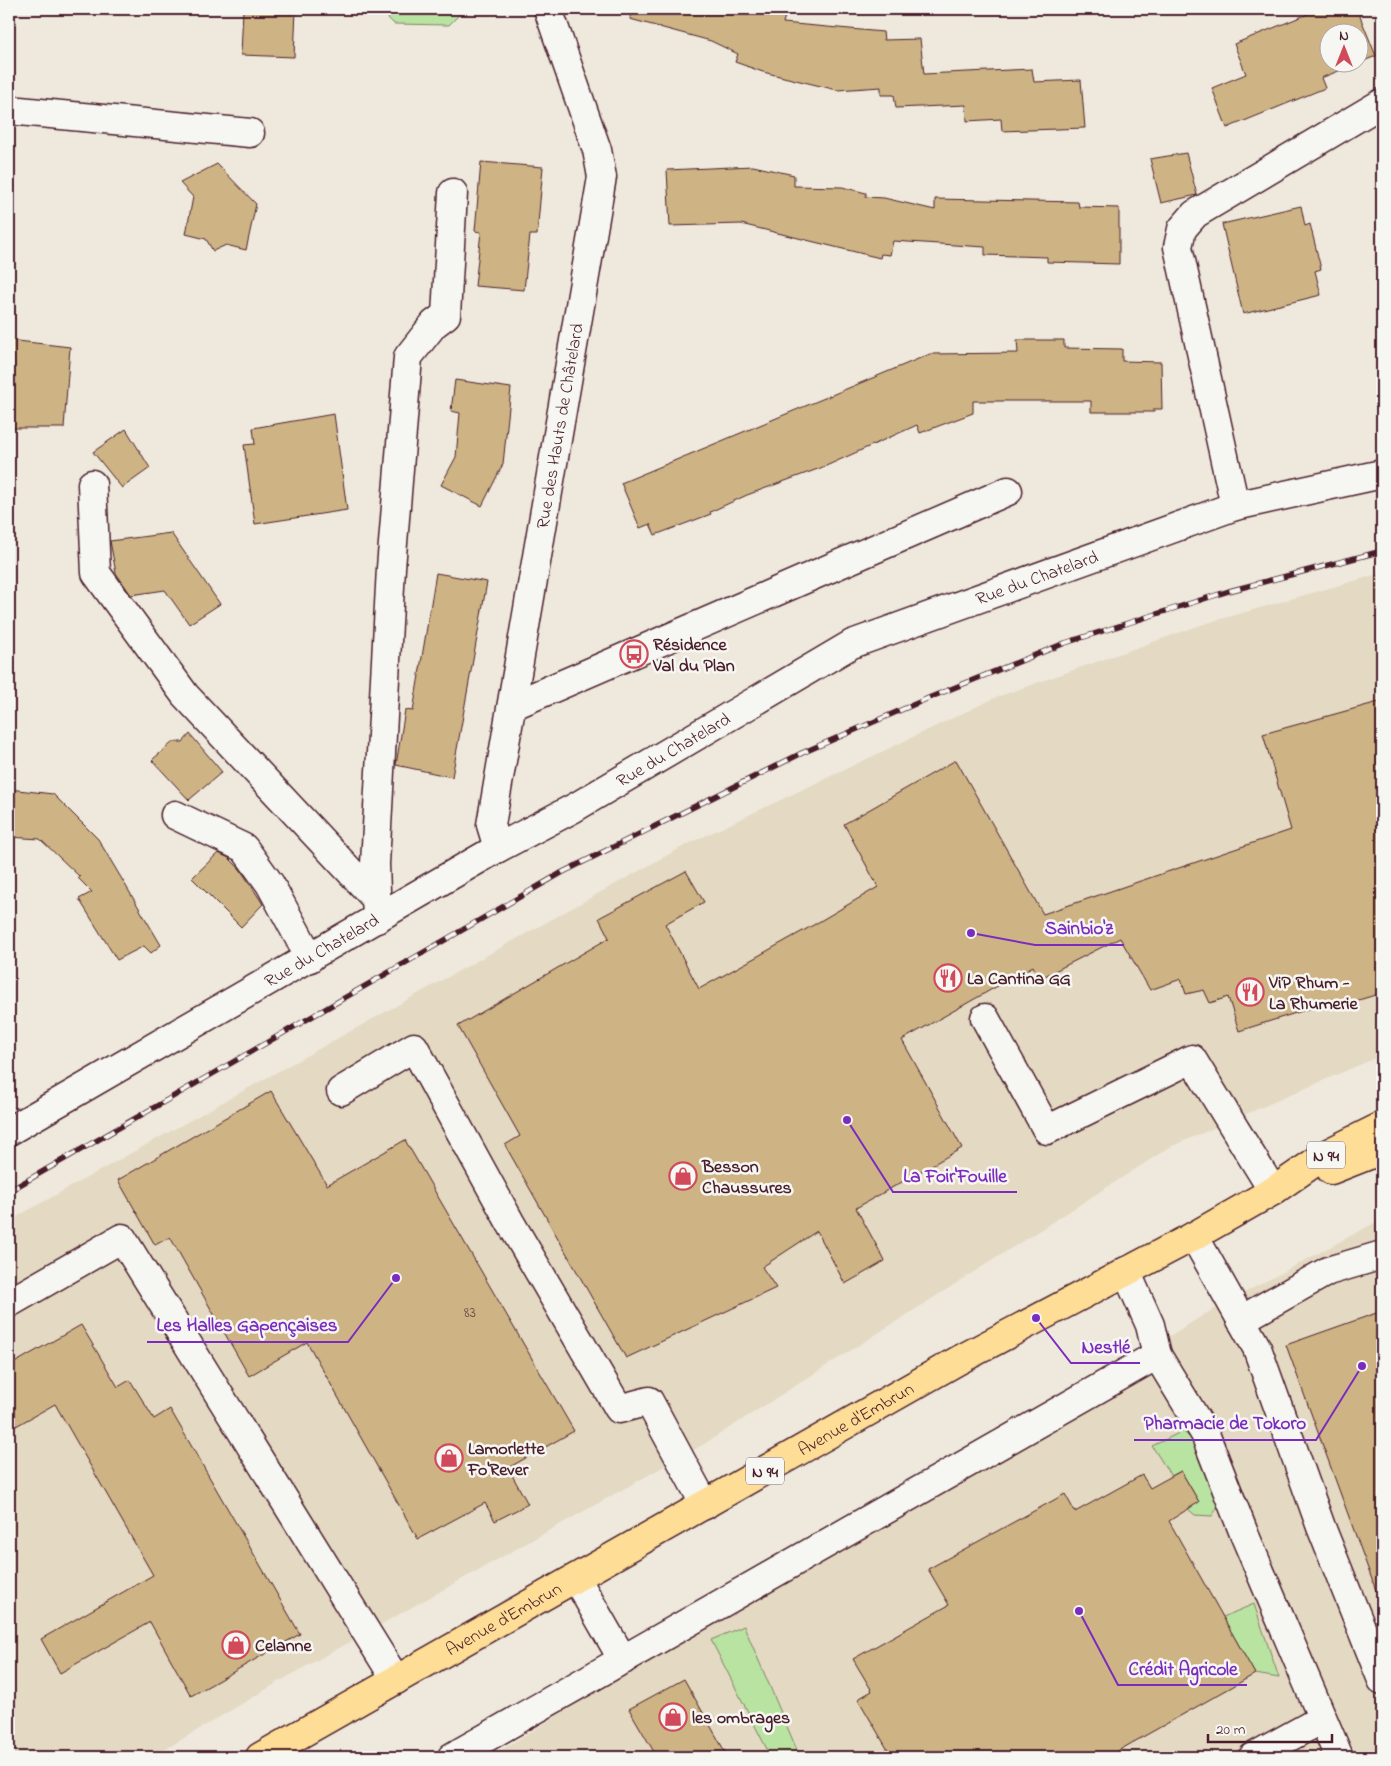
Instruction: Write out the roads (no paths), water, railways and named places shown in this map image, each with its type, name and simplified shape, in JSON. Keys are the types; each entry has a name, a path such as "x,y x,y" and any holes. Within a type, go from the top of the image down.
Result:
{"main road":[{"name":"Avenue d'Embrun","path":"260,1757 998,1338 1194,1236 1273,1191 1328,1154 1382,1126"},
{"name":"Avenue d'Embrun","path":"1273,1191 1382,1150"}],"street":[{"name":"Rue des Hauts de Châtelard","path":"498,848 491,825 602,177 597,150 548,9"},
{"path":"1235,506 1178,247 1182,229 1195,214 1382,103"},
{"path":"9,110 250,132"},
{"path":"377,909 375,864 391,568 408,357 434,324 446,315 453,192"},
{"name":"Rue du Chatelard","path":"9,1131 310,958 377,909 574,808 852,644 1235,506 1382,474"},
{"path":"92,484 96,573 185,695 377,909"},
{"path":"512,706 1008,491"},
{"path":"175,816 244,848 270,884 310,958"},
{"path":"985,1018 1047,1130 1192,1059 1273,1191"},
{"path":"341,1091 414,1047 510,1222 619,1409 649,1401 705,1505"},
{"path":"1194,1236 1257,1348 1320,1527 1382,1680"},
{"path":"9,1303 122,1238 396,1680"},
{"path":"1241,1320 1328,1271 1382,1256"},
{"path":"1126,1271 1150,1325 1157,1355 1205,1434 1245,1536 1338,1757"},
{"path":"452,1757 1157,1355"},
{"path":"576,1578 623,1660"},
{"path":"1253,1757 1322,1719"}],"railway":[{"path":"9,1191 563,872 802,753 931,697 1065,643 1229,591 1382,551"}],"place":[{"name":"Résidence Val du Plan","path":"634,654"},
{"name":"Sainbio'z","path":"971,933"},
{"name":"La Cantina GG","path":"948,978"},
{"name":"ViP Rhum - La Rhumerie","path":"1250,992"},
{"name":"La Foir'Fouille","path":"847,1120"},
{"name":"Besson Chaussures","path":"683,1176"},
{"name":"Les Halles Gapençaises","path":"396,1278"},
{"name":"Nestlé","path":"1036,1318"},
{"name":"Pharmacie de Tokoro","path":"1362,1366"},
{"name":"Lamorlette Fo'Rever","path":"449,1458"},
{"name":"Crédit Agricole","path":"1079,1611"},
{"name":"Celanne","path":"236,1645"},
{"name":"les ombrages","path":"673,1717"}]}
